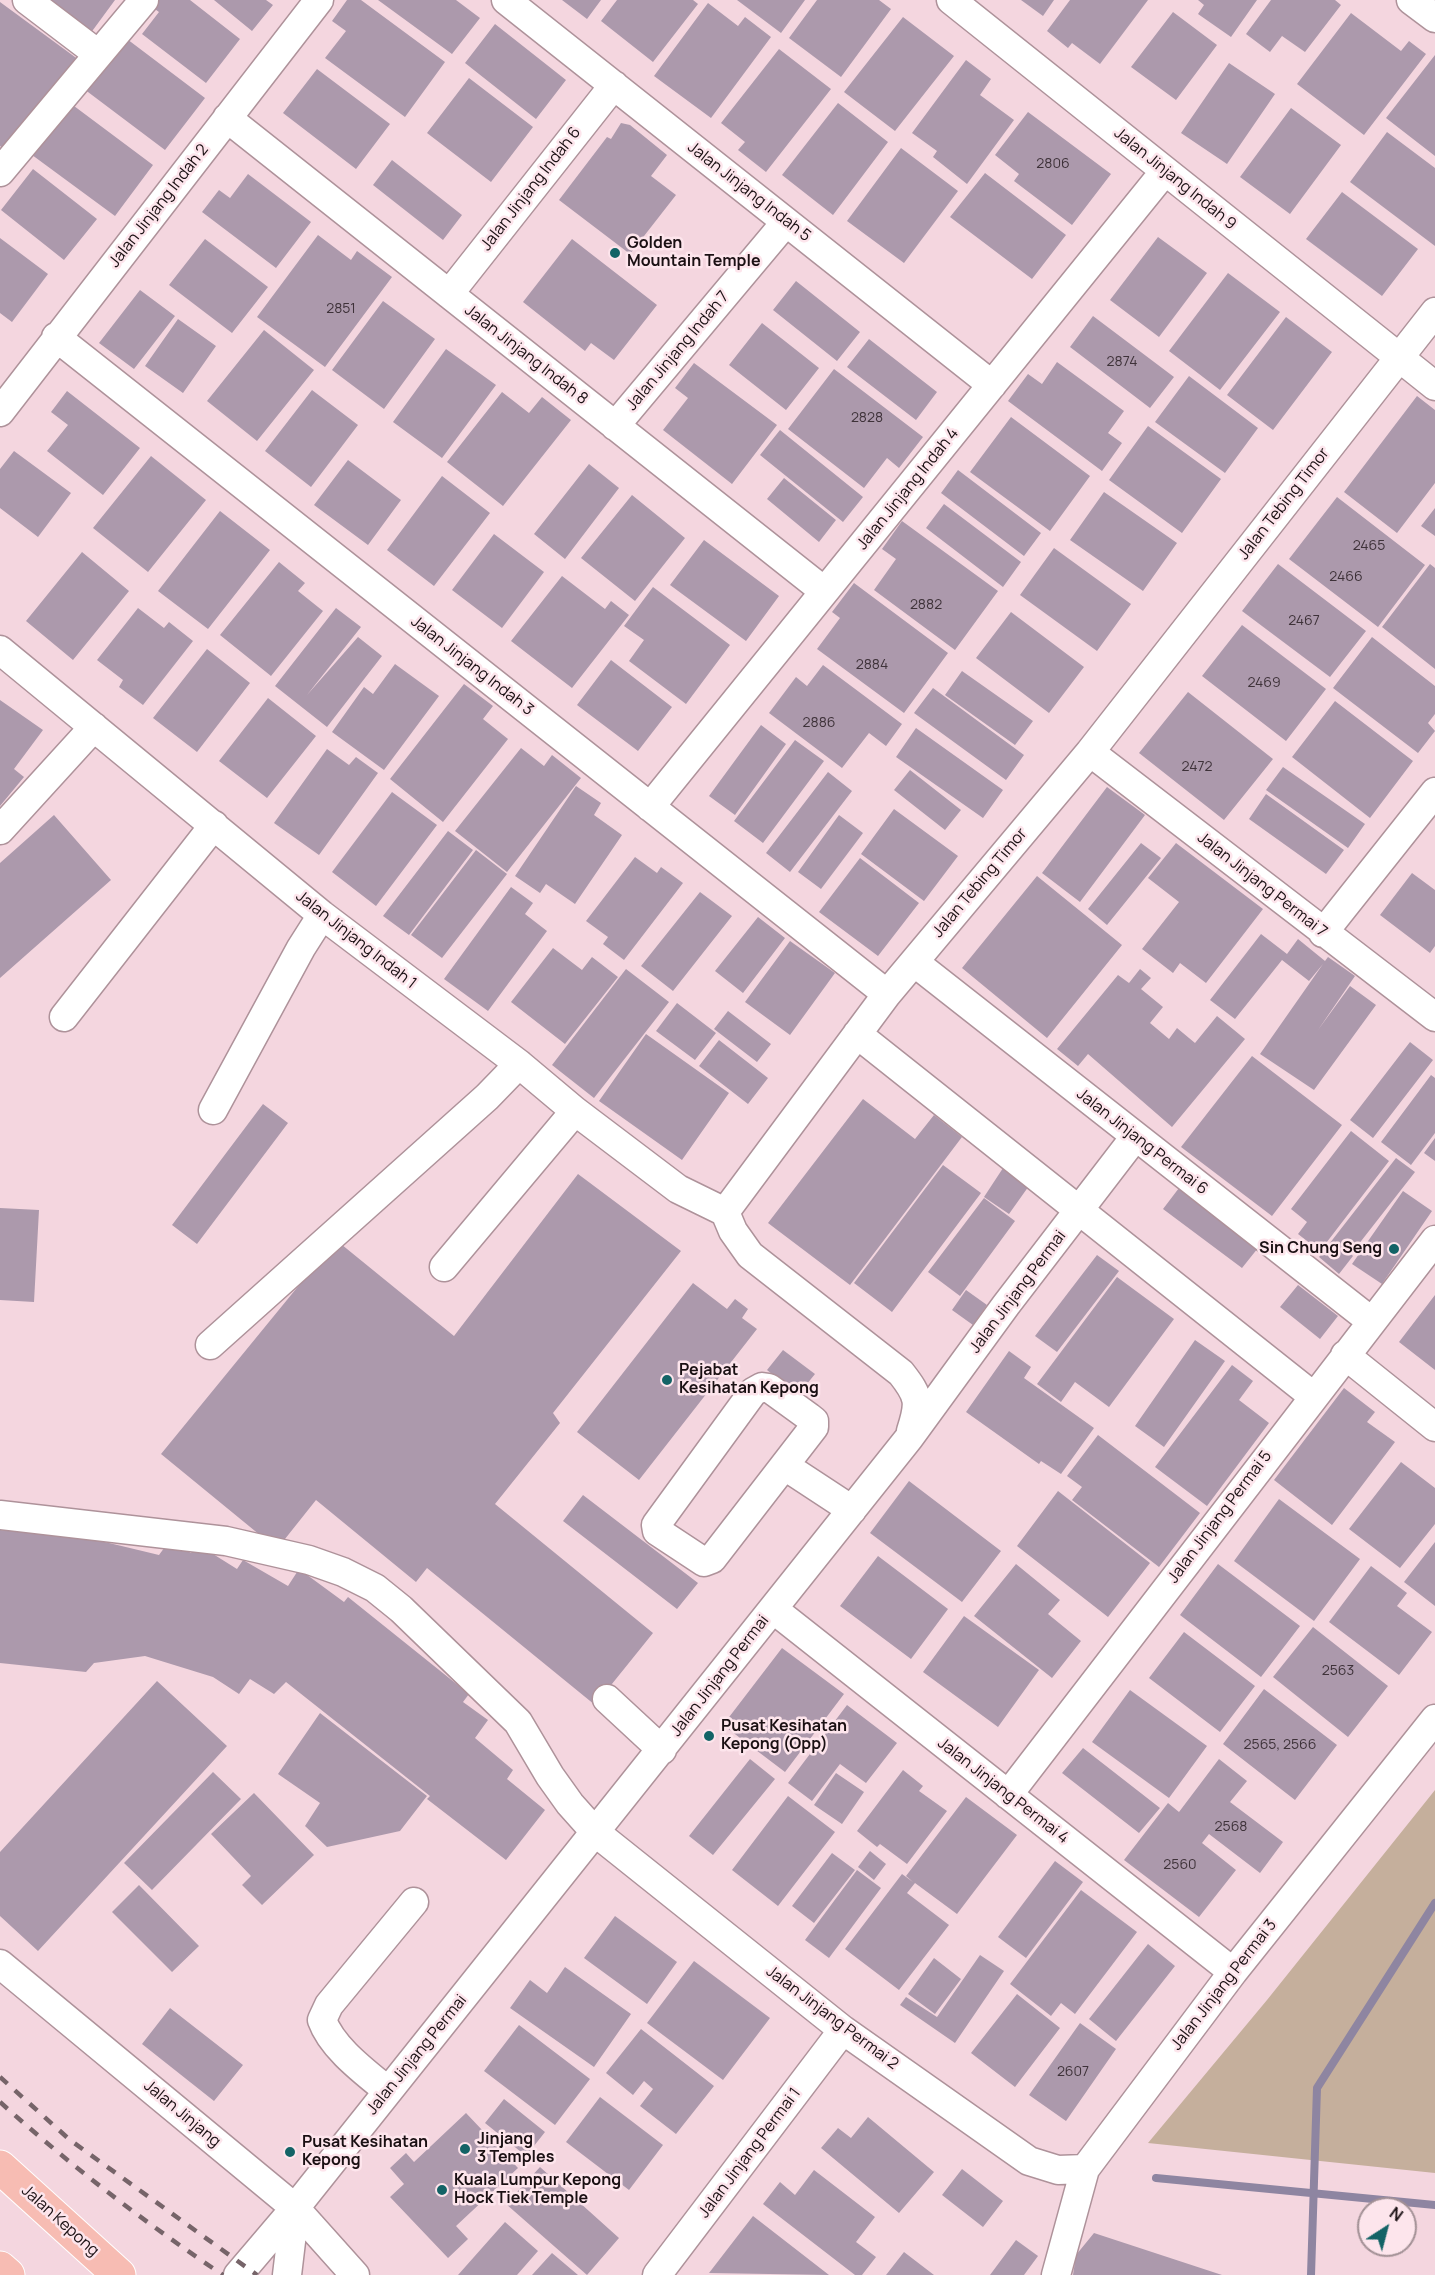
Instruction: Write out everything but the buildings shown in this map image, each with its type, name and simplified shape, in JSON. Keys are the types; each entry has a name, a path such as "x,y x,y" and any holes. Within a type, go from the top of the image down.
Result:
{"main road":[{"name":"Jalan Kepong","path":"0,2167 119,2275"},
{"path":"0,2268 8,2275"}],"street":[{"path":"27,0 98,54"},
{"path":"3,161 144,0"},
{"name":"Jalan Jinjang Indah 2","path":"0,412 319,0"},
{"name":"Jalan Jinjang Indah 5","path":"506,0 992,384"},
{"name":"Jalan Jinjang Indah 9","path":"951,0 1435,386"},
{"path":"1412,0 1435,18"},
{"name":"Jalan Jinjang Indah 6","path":"449,294 614,85"},
{"name":"Jalan Jinjang Indah 8","path":"227,118 824,591"},
{"name":"Jalan Jinjang Indah 4","path":"650,807 1165,171"},
{"name":"Jalan Jinjang Indah 7","path":"615,426 786,222"},
{"name":"Jalan Tebing Timor","path":"725,1212 887,994 1090,752 1435,312"},
{"name":"Jalan Jinjang Indah 3","path":"56,337 887,994"},
{"name":"Jalan Jinjang Indah 1","path":"0,650 322,915 519,1064 575,1111 678,1189 725,1212"},
{"path":"0,831 94,727"},
{"name":"Jalan Jinjang Permai 7","path":"1090,752 1435,1017"},
{"path":"1323,933 1435,792"},
{"path":"64,1017 214,825"},
{"path":"213,1110 301,948 322,915"},
{"name":"Jalan Jinjang Permai 6","path":"914,962 1371,1321"},
{"path":"857,1034 1313,1395"},
{"path":"210,1345 478,1105 519,1064"},
{"path":"444,1267 575,1111"},
{"name":"Jalan Jinjang Permai","path":"238,2275 295,2208 909,1438 1006,1305 1136,1137"},
{"path":"725,1212 733,1231 750,1255 901,1373 916,1392 918,1409 909,1438"},
{"name":"Jalan Jinjang Permai 5","path":"1008,1795 1313,1395 1435,1240"},
{"path":"1345,1355 1435,1427"},
{"path":"762,1387 769,1388 814,1421 814,1427 785,1466 712,1559 704,1562 657,1531 658,1519 753,1392 762,1387"},
{"path":"785,1466 852,1510"},
{"name":"Jalan Jinjang Permai 2","path":"0,1515 226,1541 264,1548 343,1572 375,1588 401,1608 518,1722 550,1776 570,1804 595,1832 843,2030 1029,2161 1058,2170 1085,2169"},
{"name":"Jalan Jinjang Permai 4","path":"773,1609 1233,1972"},
{"path":"607,1699 662,1750"},
{"name":"Jalan Jinjang Permai 3","path":"1056,2275 1085,2169 1233,1972 1435,1719"},
{"path":"388,2091 362,2069 326,2031 322,2020 329,2005 414,1902"},
{"name":"Jalan Jinjang","path":"0,1964 295,2208 355,2275"},
{"name":"Jalan Jinjang Permai 1","path":"657,2275 843,2030"},
{"path":"287,2275 295,2208"}],"shaded area":[{"path":"1435,1790 1435,2173 1148,2143 1267,2000"}],"waterway":[{"path":"1311,2275 1317,2088 1435,1903"},
{"path":"1156,2178 1435,2205"}],"railway":[{"path":"0,2077 70,2140 257,2275"},
{"path":"0,2102 108,2193 223,2275"}],"place":[{"name":"Golden Mountain Temple","path":"615,253"},
{"name":"Sin Chung Seng","path":"1394,1249"},
{"name":"Pejabat Kesihatan Kepong","path":"667,1380"},
{"name":"Pusat Kesihatan Kepong (Opp)","path":"709,1736"},
{"name":"Jinjang 3 Temples","path":"465,2149"},
{"name":"Pusat Kesihatan Kepong","path":"290,2152"},
{"name":"Kuala Lumpur Kepong Hock Tiek Temple","path":"442,2190"}]}
